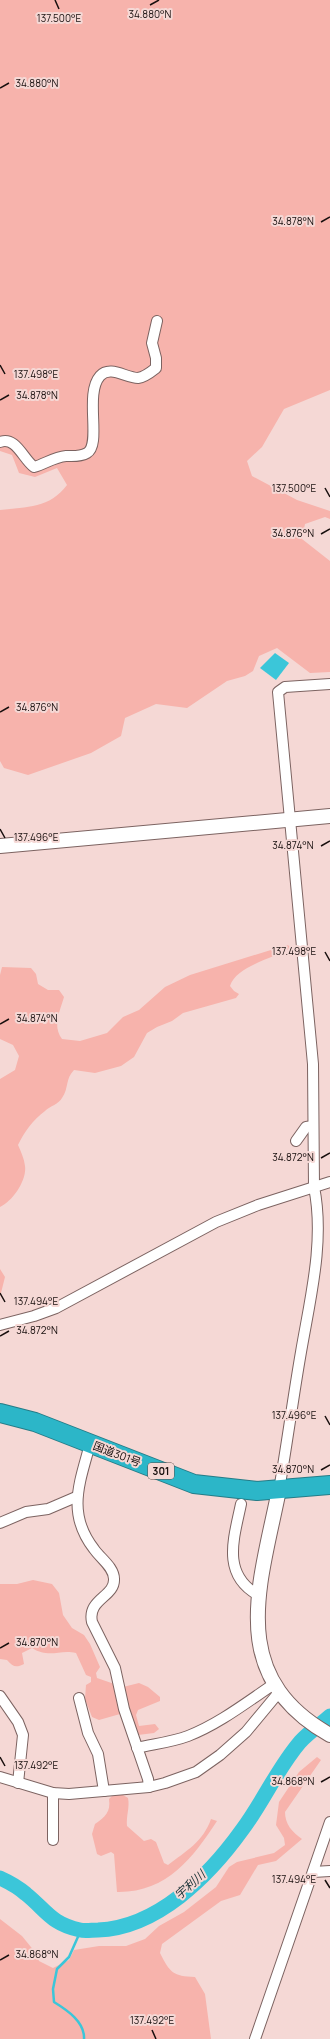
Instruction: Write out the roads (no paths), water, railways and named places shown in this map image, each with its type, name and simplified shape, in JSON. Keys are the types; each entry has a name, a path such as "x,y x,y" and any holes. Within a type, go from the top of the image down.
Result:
{"highway":[{"name":"国道301号","path":"0,1413 35,1422 194,1484 257,1491 330,1485"}],"street":[{"path":"0,442 10,441 15,444 28,462 34,467 56,458 79,456 87,453 90,450 93,439 92,402 99,377 107,372 114,372 138,378 148,374 156,368 156,358 152,344 157,321"},
{"path":"330,684 285,687 278,692 313,1064 316,1245 310,1304 279,1490 258,1595 256,1619 258,1642 264,1662 277,1688 300,1715 330,1735"},
{"path":"0,846 330,816"},
{"path":"296,1141 306,1127 313,1126"},
{"path":"0,1325 34,1316 56,1308 216,1222 258,1205 330,1182"},
{"path":"90,1444 76,1498 77,1508 82,1528 93,1548 113,1572 115,1580 112,1588 93,1607 90,1615 115,1668 124,1709 148,1779 149,1787"},
{"path":"0,1523 26,1512 48,1509 76,1498"},
{"path":"241,1504 234,1539 232,1562 236,1573 245,1586 258,1595"},
{"path":"137,1748 187,1736 277,1688"},
{"path":"0,1777 53,1793 149,1787 184,1777 205,1767 246,1732 277,1688"},
{"path":"0,1696 18,1722 23,1735 18,1783"},
{"path":"79,1698 88,1732 98,1754 104,1791"},
{"path":"53,1793 53,1840"},
{"path":"255,2039 330,1822"},
{"path":"313,1872 330,1871"}],"water":[{"path":"275,653 289,663 276,680 260,668"}],"waterway":[{"name":"宇利川","path":"0,1878 23,1891 55,1920 70,1927 82,1930 98,1930 120,1927 141,1920 161,1910 180,1896 214,1865 250,1819 292,1752 303,1738 330,1716"},
{"path":"81,1930 69,1957 57,1969 53,1989 54,2002 74,2017 82,2027 84,2039"}]}
